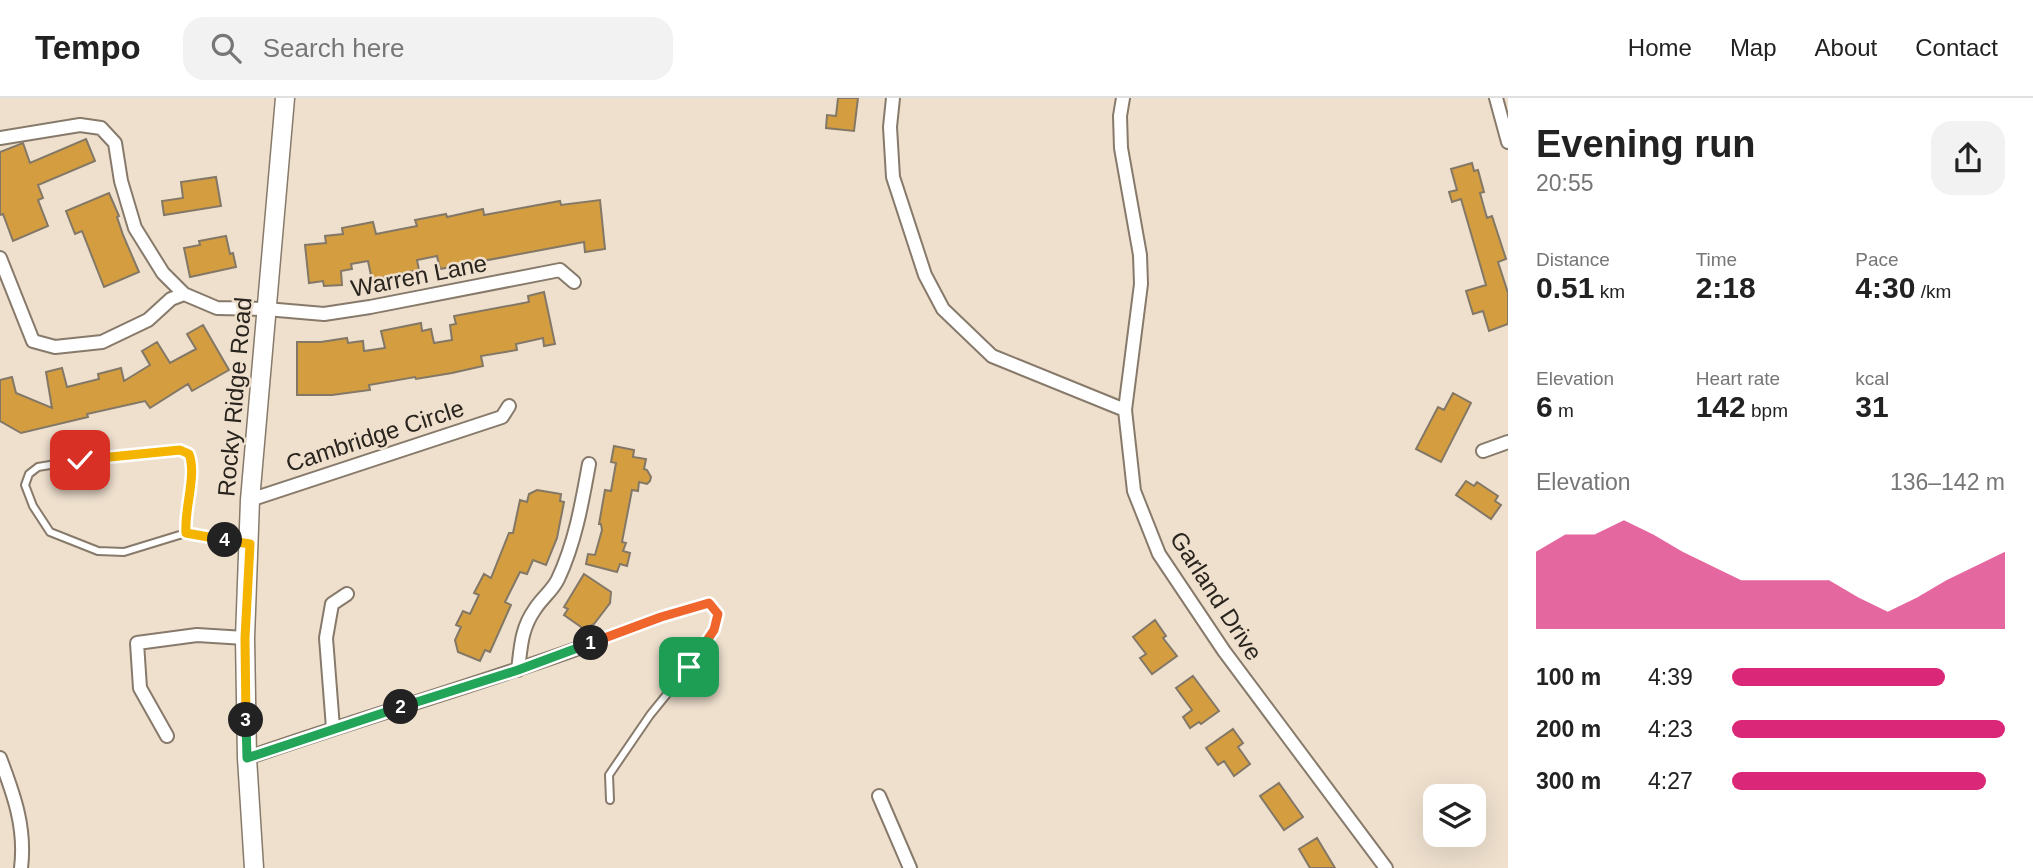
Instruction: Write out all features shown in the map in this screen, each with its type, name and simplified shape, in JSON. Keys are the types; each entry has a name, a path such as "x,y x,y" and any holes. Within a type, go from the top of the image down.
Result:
{"main road":[{"name":"Rocky Ridge Road","path":"254,868 247,758 245,638 250,500 285,98"}],"street":[{"path":"893,98 890,127 893,177 925,275 943,309 992,356 1125,410"},
{"name":"Garland Drive","path":"1123,98 1119,116 1121,148 1140,255 1142,284 1125,410 1134,491 1159,554 1224,651 1386,868"},
{"path":"1496,98 1508,142"},
{"path":"0,138 80,125 101,128 115,143 121,181 135,228 163,273 184,294 171,299 148,320 103,342 55,347 33,341 0,258"},
{"name":"Warren Lane","path":"184,294 217,308 324,314 559,270 574,282"},
{"name":"Cambridge Circle","path":"250,500 502,417 509,406"},
{"path":"1483,451 1508,442"},
{"path":"518,670 522,631 535,609 557,582 567,557 589,464"},
{"path":"333,728 326,638 332,604 347,594"},
{"path":"167,736 140,688 137,643 197,635 245,638"},
{"path":"247,758 582,647"},
{"path":"0,758 17,803 22,829 20,868"},
{"path":"878,796 910,868"}],"lane":[{"path":"186,533 185,518 192,464 189,454 180,450 80,460 38,467 29,474 26,485 33,506 50,533 99,551 124,552 186,533 250,544"},
{"path":"582,647 695,606 709,603 718,614 714,630 689,667 650,715 610,775 610,800"}],"building":[{"path":"838,98 858,98 854,131 826,128 827,115 836,116"},
{"path":"86,139 95,161 38,185 43,198 38,200 48,226 13,241 3,214 0,215 0,152 23,143 30,163"},
{"path":"1472,163 1474,171 1478,170 1484,192 1480,193 1487,218 1492,216 1506,259 1498,262 1508,293 1508,324 1489,331 1483,311 1473,314 1466,291 1486,285 1461,199 1452,202 1449,192 1457,190 1451,169"},
{"path":"216,177 221,206 164,215 162,201 183,198 181,182"},
{"path":"109,193 139,272 104,287 82,231 75,234 66,211"},
{"path":"600,200 605,249 585,252 584,242 440,269 437,256 417,260 419,270 372,280 368,261 351,264 352,269 341,271 342,285 324,286 323,281 309,283 305,245 326,243 325,236 343,234 342,228 373,222 376,234 417,226 415,220 446,214 447,217 483,209 484,215 560,201 561,205"},
{"path":"226,236 236,267 190,277 184,248 200,245 199,241"},
{"path":"544,292 555,344 544,346 543,338 516,344 517,350 481,356 483,366 369,385 370,390 332,395 297,395 297,342 347,338 348,343 363,341 364,351 385,348 381,331 421,323 422,331 431,329 434,343 452,340 450,325 456,324 454,316 529,302 528,296"},
{"path":"203,325 229,370 192,391 188,384 150,408 145,401 21,433 0,421 0,380 12,377 16,393 52,408 46,372 62,368 67,387 99,379 98,374 121,368 124,381 150,365 142,351 157,342 170,363 196,349 187,334"},
{"path":"1453,393 1471,403 1441,462 1416,449 1438,407 1444,410"},
{"path":"614,446 634,450 633,457 646,459 644,469 651,477 647,484 639,482 638,491 632,490 622,542 626,543 623,551 630,553 627,566 620,564 617,572 586,564 588,554 595,555 602,530 599,524 605,490 611,491 616,463 611,462"},
{"path":"1466,481 1474,486 1477,482 1498,496 1495,501 1501,505 1491,519 1456,495"},
{"path":"537,490 561,494 560,501 564,502 557,538 546,565 533,560 527,574 520,572 505,602 511,605 490,652 485,650 480,661 458,652 455,640 461,627 456,625 463,611 470,614 479,595 474,593 484,574 491,578 509,533 513,533 520,500 527,502 529,494"},
{"path":"584,574 611,592 610,603 594,624 584,629 564,615 568,609 564,607"},
{"path":"1155,620 1166,636 1163,638 1177,656 1152,674 1140,658 1146,654 1133,637"},
{"path":"1193,676 1219,711 1201,724 1199,722 1190,728 1183,717 1192,710 1176,688"},
{"path":"1233,729 1243,743 1238,747 1250,764 1234,776 1224,761 1218,765 1206,748"},
{"path":"1279,783 1303,817 1284,830 1260,796"},
{"path":"1317,838 1335,868 1310,868 1299,849"}],"route":[{"path":"80,460 180,450 189,454 192,464 185,518 186,533 250,544 245,638 247,758 518,670 661,617 709,603 718,614 714,630 689,667"}]}
